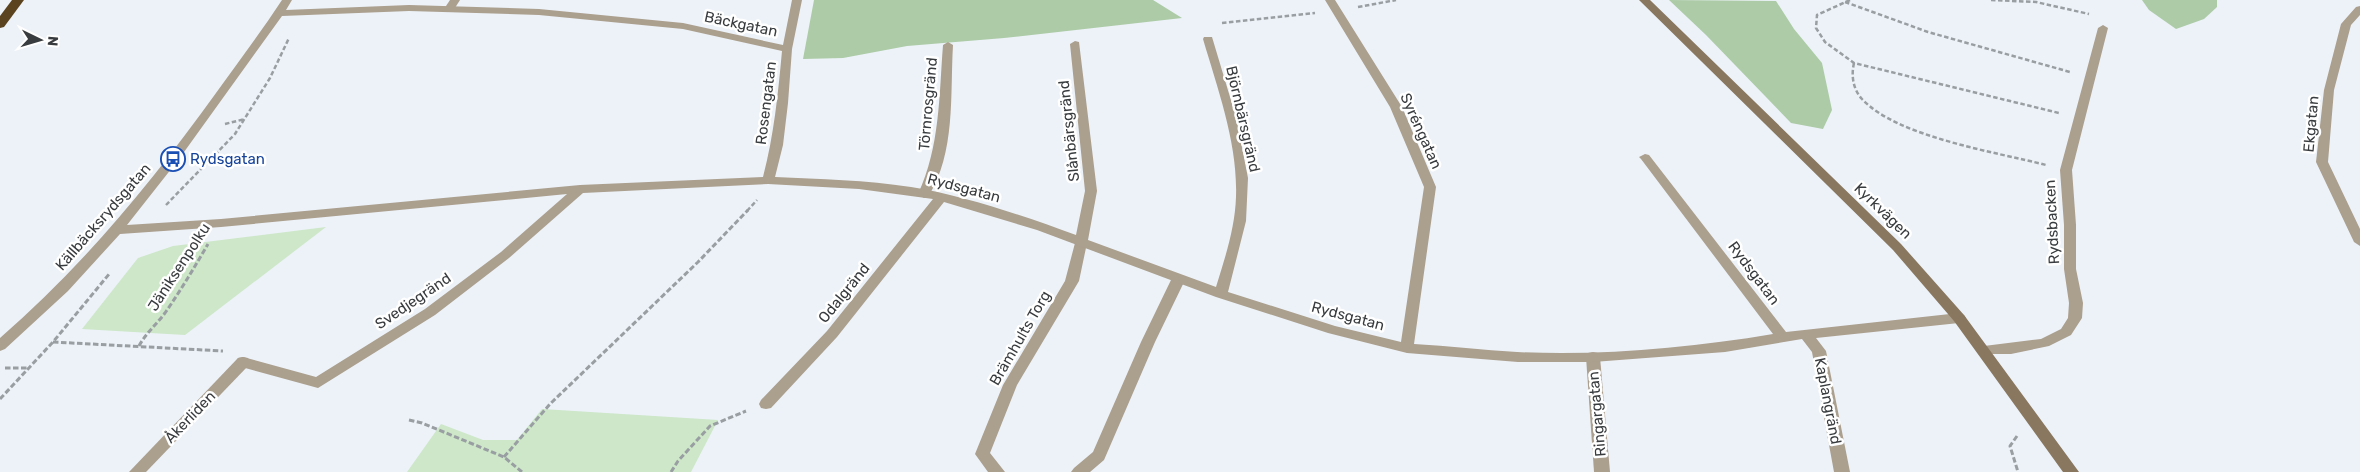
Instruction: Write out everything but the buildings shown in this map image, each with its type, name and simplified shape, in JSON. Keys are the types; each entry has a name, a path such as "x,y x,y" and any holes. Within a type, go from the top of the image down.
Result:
{"highway":[{"path":"0,24 18,0"}],"street":[{"name":"Källbäcksrydsgatan","path":"0,346 72,279 116,230 203,120 287,0"},
{"name":"Rosengatan","path":"768,180 783,103 788,49 797,0"},
{"name":"Kyrkvägen","path":"1644,0 1898,247 1959,318 2071,472"},
{"name":"Bäckgatan","path":"279,13 452,4 683,26 788,49"},
{"name":"Syréngatan","path":"1333,5 1396,107 1430,187 1407,348"},
{"name":"Ekgatan","path":"2360,8 2346,24 2329,90 2322,162 2360,242"},
{"name":"Rydsbacken","path":"1984,351 2011,349 2044,343 2066,332 2075,318 2076,303 2070,269 2070,225 2066,170 2103,28"},
{"name":"Björnbärsgränd","path":"1208,39 1240,164 1242,197 1233,249 1221,294"},
{"name":"Slånbärsgränd","path":"1075,44 1091,191 1081,243"},
{"name":"Törnrosgränd","path":"924,194 935,172 938,160 948,45"},
{"name":"Rydsgatan","path":"1644,157 1783,338"},
{"name":"Rydsgatan","path":"116,230 221,223 580,189 768,180 859,185 941,197 1041,227 1178,280 1221,294 1333,330 1407,348 1518,357 1592,357 1725,348 1805,334 1959,318"},
{"name":"Svedjegränd","path":"243,362 318,383 430,312 505,255 580,189"},
{"name":"Odalgränd","path":"766,404 832,334 941,197"},
{"name":"Brämhults Torg","path":"997,472 982,454 1010,385 1072,281 1081,243"},
{"path":"1078,472 1099,456 1148,342 1178,280"},
{"name":"Kaplangränd","path":"1805,334 1819,351 1842,472"},
{"name":"Ringargatan","path":"1592,357 1602,472"},
{"name":"Åkerliden","path":"137,472 243,362"}],"path":[{"path":"1208,39 1201,26 1333,5 1396,0"},
{"path":"1850,0 1816,15 1816,28 1825,42 1854,63 2008,98 2079,118"},
{"path":"1991,0 2036,2 2078,10 2090,14 2103,28"},
{"path":"1845,2 1898,22 2090,78"},
{"path":"1854,63 1852,69 1854,85 1863,100 1881,114 1904,126 2066,170"},
{"path":"220,126 246,119"},
{"path":"209,152 217,153"},
{"path":"504,457 550,404 628,327 698,262 755,203 768,180"},
{"name":"Jäniksenpolku","path":"139,346 146,333 161,318 184,286 221,223"},
{"path":"52,342 221,350 232,354 243,362"},
{"path":"0,368 30,368"},
{"path":"671,472 678,461 710,426 766,404"},
{"path":"409,420 422,423 504,457 522,472"},
{"path":"2018,472 2010,446 2015,438 2036,425"}],"green space":[{"path":"814,0 1153,0 1182,18 1004,38 907,46 843,58 803,59"},
{"path":"1669,0 1776,1 1794,29 1822,63 1832,110 1823,129 1791,123 1706,35"},
{"path":"2142,0 2217,0 2217,7 2204,19 2176,29 2149,10"},
{"path":"326,227 185,335 82,329 138,258 173,246"},
{"path":"542,409 718,420 691,472 407,472 441,424 483,440 517,440"}],"place":[{"name":"Rydsgatan","path":"173,159"}]}
